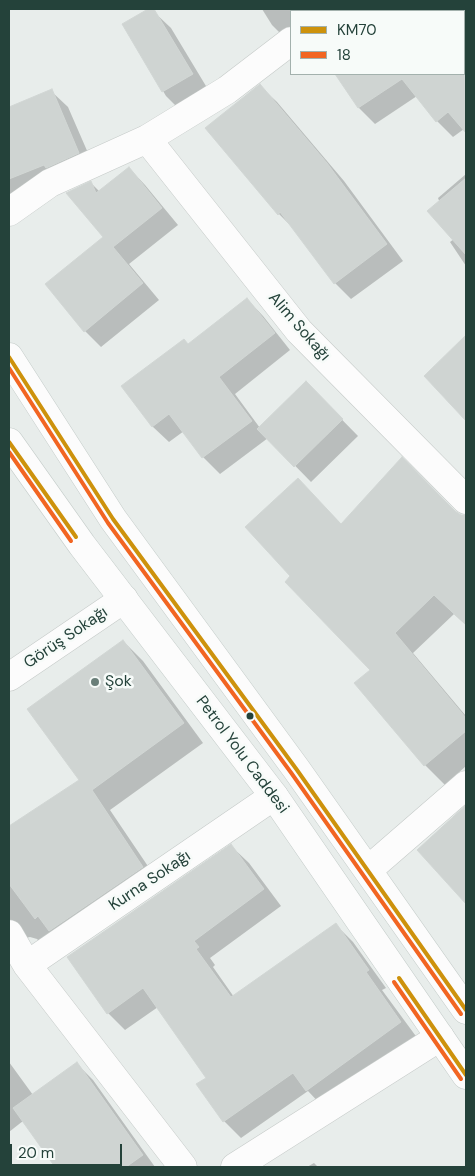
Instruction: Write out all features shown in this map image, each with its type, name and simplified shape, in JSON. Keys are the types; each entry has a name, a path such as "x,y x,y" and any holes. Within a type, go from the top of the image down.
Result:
{"street":[{"path":"9,212 50,183 147,139 228,90 290,42"},
{"name":"Alim Sokağı","path":"147,139 299,331 466,500"},
{"path":"9,357 113,519 368,870 466,1010"},
{"name":"Petrol Yolu Caddesi","path":"9,442 82,545 274,796 466,1075"},
{"name":"Görüş Sokağı","path":"9,677 124,599"},
{"path":"368,870 466,785"},
{"name":"Kurna Sokağı","path":"27,965 274,796"},
{"path":"9,934 27,965 182,1167"},
{"path":"235,1167 440,1037"}],"building":[{"path":"148,9 154,9 193,74 162,92 122,24"},
{"path":"466,74 466,133 448,112 436,122 402,79 358,108 336,75"},
{"path":"260,84 327,163 387,244 334,284 280,212 278,215 205,128"},
{"path":"52,89 79,153 46,168 44,165 9,179 9,107"},
{"path":"129,167 162,208 113,247 143,283 84,332 45,284 103,237 66,193 91,181 96,193"},
{"path":"466,178 466,255 427,211"},
{"path":"247,298 275,333 219,377 252,421 202,458 169,414 152,427 121,386 184,339 188,344"},
{"path":"466,335 466,421 424,376"},
{"path":"306,381 343,419 294,467 257,429"},
{"path":"402,457 455,511 461,515 466,515 466,625 434,595 395,633 466,718 466,731 424,766 354,683 370,670 285,582 290,576 245,527 298,478 341,524"},
{"path":"123,640 184,723 92,790 143,867 49,931 38,916 35,919 9,884 9,826 79,780 27,709"},
{"path":"466,805 466,904 417,850"},
{"path":"231,844 264,889 194,941 199,947 196,949 231,997 336,923 369,970 366,972 401,1022 306,1091 293,1073 223,1122 196,1084 206,1078 143,988 107,1014 67,957"},
{"path":"77,1062 143,1155 126,1167 55,1167 13,1108"}],"transit line":[{"name":"KM70","path":"9,357 113,519 297,770 466,1010"},
{"name":"18","path":"9,368 108,523 292,774 461,1014"},
{"name":"KM70","path":"9,442 76,537"},
{"name":"18","path":"9,452 71,541"},
{"name":"KM70","path":"399,978 466,1075"},
{"name":"18","path":"394,982 461,1079"}],"place":[{"name":"Şok","path":"95,682"}]}
